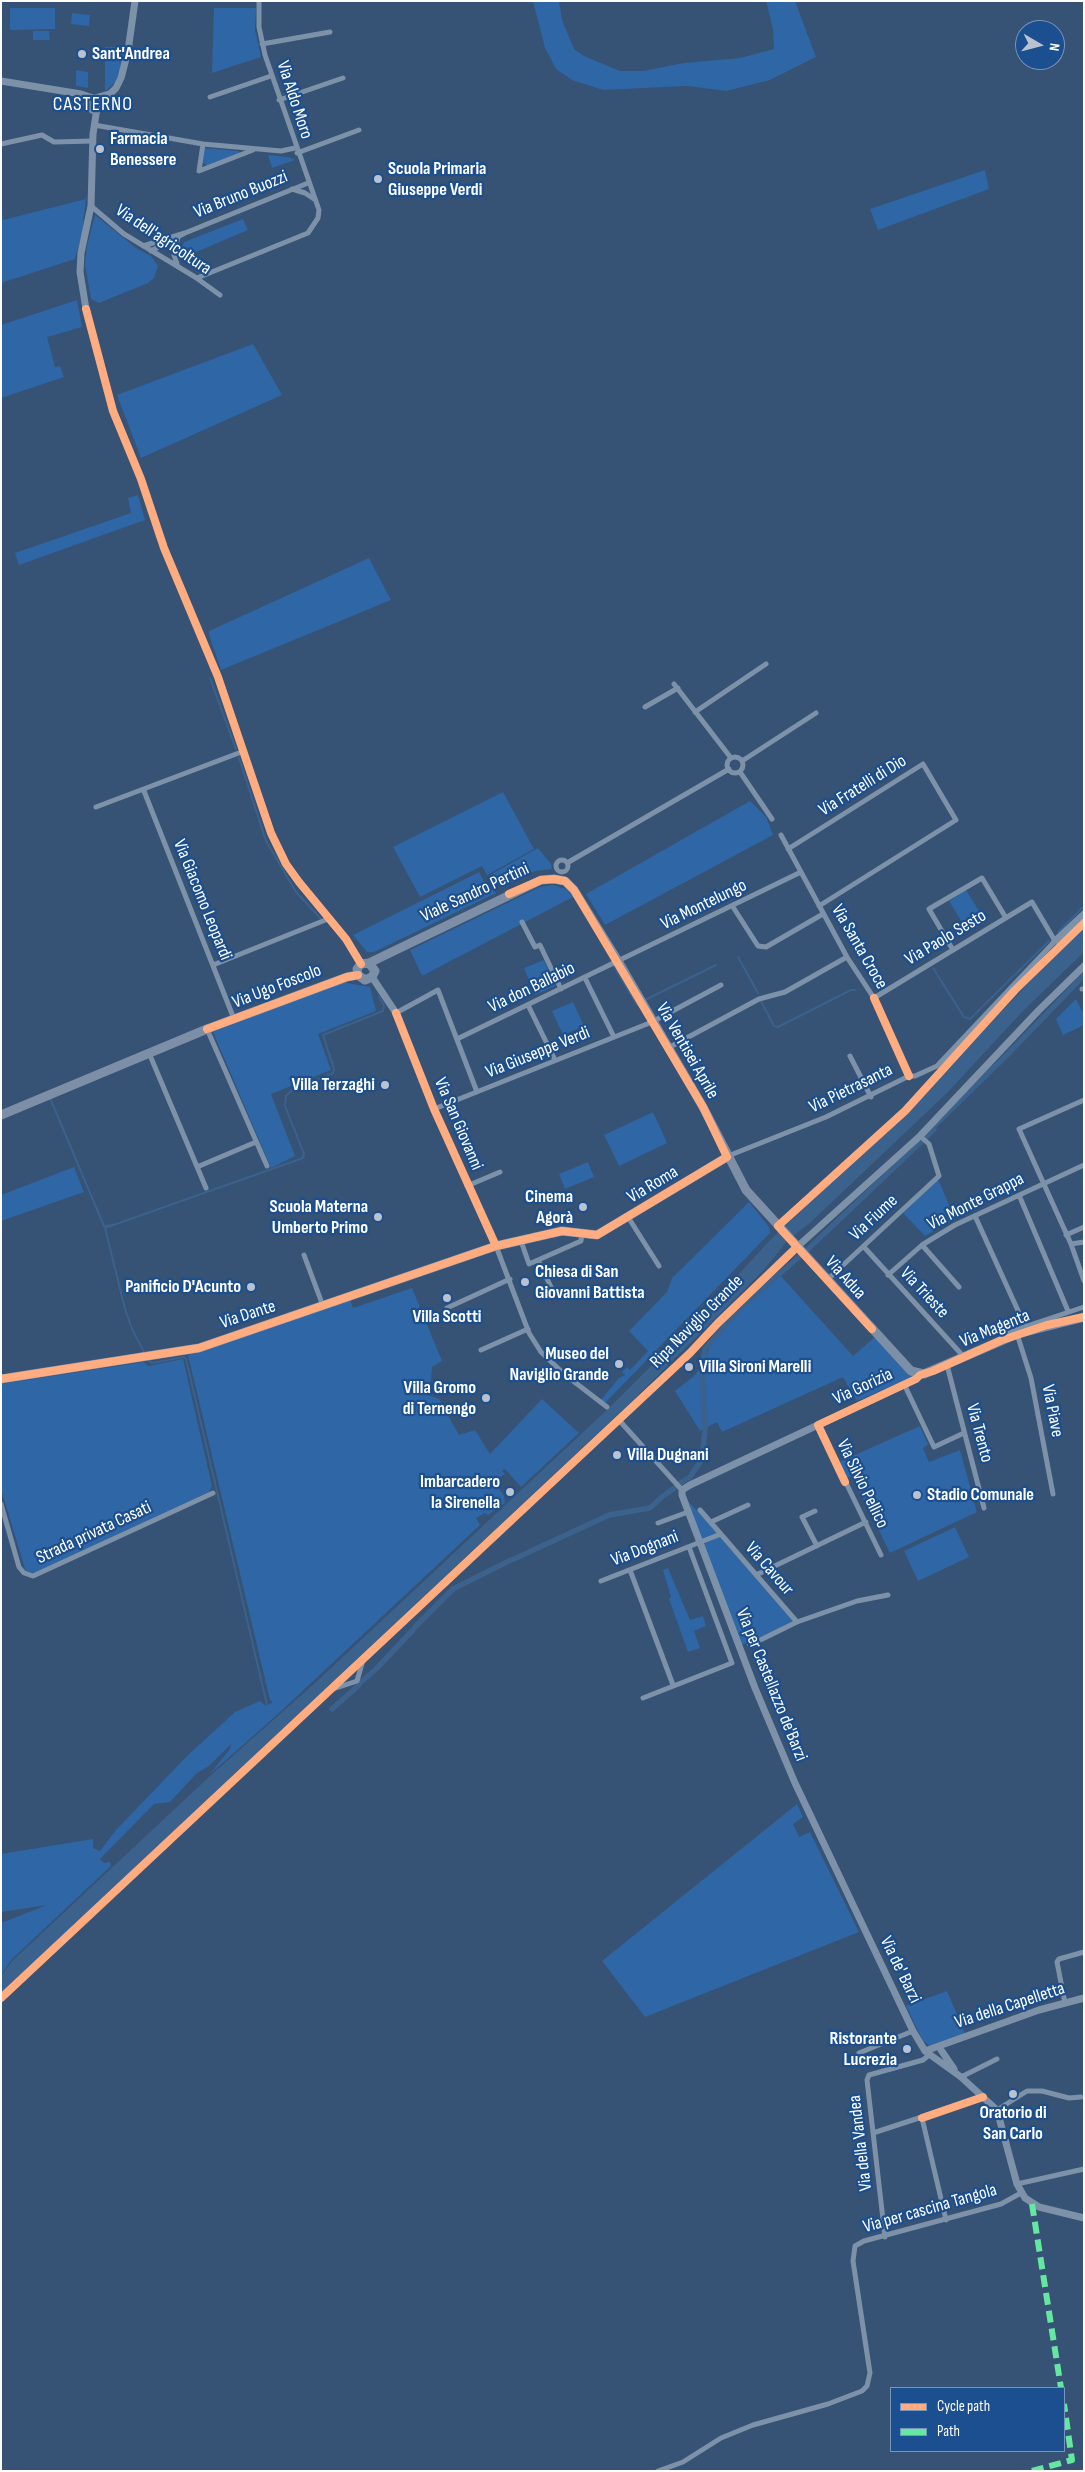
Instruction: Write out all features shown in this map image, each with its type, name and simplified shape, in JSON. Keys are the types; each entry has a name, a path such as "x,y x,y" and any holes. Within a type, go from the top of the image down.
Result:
{"main road":[{"path":"561,876 574,890 618,961"},
{"name":"Viale Sandro Pertini","path":"365,963 541,880 561,876"},
{"name":"Via Ventisei Aprile","path":"618,961 703,1107 727,1157"},
{"path":"365,963 374,971 372,977 365,980 358,975 357,968 365,963"},
{"name":"Via Ugo Foscolo","path":"1,1115 207,1029 346,977 358,975"},
{"path":"727,1157 737,1173"},
{"name":"Via Roma","path":"593,1235 628,1217 727,1157"},
{"path":"714,1166 726,1166 737,1173"},
{"name":"Via Adua","path":"737,1173 746,1190 827,1281 911,1371 920,1374"},
{"name":"Via Dante","path":"1,1380 199,1348 496,1246 562,1231 593,1235"},
{"name":"Via Magenta","path":"920,1374 947,1365 1017,1334 1084,1317"}],"street":[{"path":"88,108 98,107 119,84 124,69 135,1"},
{"name":"Via Aldo Moro","path":"259,1 262,44 296,151 316,202"},
{"path":"262,44 330,32"},
{"path":"210,97 272,76"},
{"path":"279,100 343,78"},
{"path":"1,81 75,93 94,98 98,103 92,141 91,206 81,254 80,272 86,308 107,389 160,536 202,634 258,796 279,849 299,882 365,963"},
{"path":"75,93 88,108"},
{"path":"94,125 88,108 88,101 110,94"},
{"path":"94,125 203,144 281,151 296,151 359,130"},
{"path":"1,144 42,135 54,142 92,141"},
{"path":"203,144 199,171 254,149"},
{"name":"Via Bruno Buozzi","path":"151,251 181,235 308,183"},
{"path":"197,278 308,233 318,218 316,202 305,193 292,189"},
{"name":"Via dell'agricoltura","path":"91,206 124,234 197,278 220,295"},
{"name":"Via Bruno Buozzi","path":"143,246 181,235"},
{"name":"Via Bruno Buozzi","path":"178,267 174,255 181,235"},
{"path":"695,712 766,664"},
{"path":"645,706 676,686 731,758"},
{"path":"742,761 816,713"},
{"path":"96,807 144,791 244,751"},
{"path":"731,758 736,757 742,761"},
{"path":"728,769 728,762 731,758"},
{"path":"740,772 743,766 742,761"},
{"name":"Via Fratelli di Dio","path":"788,849 923,764 956,820 819,906"},
{"path":"728,769 735,773 740,772"},
{"path":"567,863 728,769"},
{"path":"740,772 772,819"},
{"name":"Via Giacomo Leopardi","path":"144,791 234,1019"},
{"name":"Via Santa Croce","path":"781,835 823,914 874,998 909,1076"},
{"path":"561,860 567,863 568,869 561,876 556,869 556,863 561,860"},
{"name":"Via Montelungo","path":"618,961 733,907 801,872"},
{"path":"953,950 929,909 982,878 1006,918"},
{"name":"Via Paolo Sesto","path":"874,998 1032,902 1055,941"},
{"path":"733,907 758,946 766,947 823,914"},
{"path":"1055,941 1084,914"},
{"path":"213,965 328,919"},
{"path":"522,922 535,947 540,945 561,989"},
{"name":"Via Pietrasanta","path":"727,1157 871,1097 909,1076 915,1076 942,1061 1055,941"},
{"path":"668,1048 759,999 785,992 848,957"},
{"name":"Via don Ballabio","path":"457,1039 618,961"},
{"path":"795,1245 922,1138 1039,1010 1084,966"},
{"name":"Via San Giovanni","path":"372,977 396,1012 434,1109 467,1186 496,1246"},
{"path":"585,978 614,1037"},
{"name":"Via Giuseppe Verdi","path":"434,1109 652,1022 721,985"},
{"path":"396,1012 438,990 477,1092"},
{"path":"528,1005 555,1060"},
{"path":"207,1029 267,1166"},
{"path":"150,1053 206,1188"},
{"path":"850,1056 871,1097"},
{"path":"1084,1100 1018,1129 1042,1185 1071,1244 1084,1282"},
{"name":"Via Fiume","path":"827,1281 939,1176 929,1144 922,1138"},
{"path":"197,1167 256,1142"},
{"path":"722,1146 729,1150 742,1150"},
{"name":"Via Monte Grappa","path":"888,1275 922,1245 955,1225 1084,1165"},
{"path":"467,1186 500,1172"},
{"path":"1019,1195 1068,1312"},
{"path":"975,1216 1025,1326"},
{"path":"628,1217 659,1266"},
{"path":"1066,1235 1084,1227"},
{"path":"521,1241 530,1264 581,1241 582,1233"},
{"path":"1071,1244 1084,1242"},
{"name":"Ripa Naviglio Grande","path":"682,1490 618,1419 690,1353 795,1245"},
{"path":"922,1245 959,1287"},
{"path":"496,1246 528,1329 541,1352 564,1374 607,1407"},
{"name":"Via Trieste","path":"864,1247 964,1357"},
{"path":"304,1255 324,1306"},
{"path":"538,1260 551,1287"},
{"path":"448,1308 510,1279"},
{"name":"Via Magenta","path":"1002,1340 1003,1334 1084,1307"},
{"path":"481,1350 528,1329"},
{"name":"Via Piave","path":"1017,1334 1031,1378 1053,1494"},
{"name":"Via Trento","path":"947,1365 984,1508"},
{"name":"Via Gorizia","path":"682,1490 904,1384 920,1374"},
{"path":"904,1384 934,1447 964,1433"},
{"name":"Via Silvio Pellico","path":"818,1424 881,1554"},
{"name":"Via per Castellazzo de'Barzi","path":"682,1490 699,1544 795,1784 843,1887"},
{"name":"Strada privata Casati","path":"1,1504 19,1567 24,1573 33,1576 213,1493"},
{"path":"711,1522 748,1505"},
{"name":"Via Cavour","path":"700,1510 797,1622"},
{"path":"816,1511 802,1517 817,1546"},
{"path":"658,1523 688,1512"},
{"path":"756,1575 866,1522"},
{"path":"699,1544 720,1534"},
{"name":"Via Dognani","path":"601,1581 699,1544"},
{"path":"643,1698 732,1663 689,1547"},
{"path":"630,1570 673,1685"},
{"path":"750,1645 797,1622 857,1601 888,1595"},
{"path":"357,1681 363,1660"},
{"path":"357,1681 361,1686"},
{"path":"333,1689 357,1681"},
{"name":"Via de' Barzi","path":"843,1887 913,2031 927,2053 961,2077"},
{"path":"1065,2003 1057,1962 1059,1959 1084,1952"},
{"name":"Via della Capelletta","path":"927,2053 946,2043 1039,2010 1084,1998"},
{"path":"859,2053 913,2031"},
{"name":"Via della Capelletta","path":"927,2053 941,2050 946,2043"},
{"path":"941,2050 961,2077 997,2110 1021,2193 1032,2204 1084,2218"},
{"name":"Via della Vandea","path":"885,2237 867,2080 869,2075 923,2060 927,2053"},
{"path":"961,2077 997,2059"},
{"path":"997,2110 1027,2091 1042,2091 1068,2098 1081,2097"},
{"path":"873,2133 983,2097"},
{"path":"922,2118 946,2220"},
{"path":"1017,2184 1084,2169"},
{"name":"Via per cascina Tangola","path":"658,2471 683,2462 736,2431 770,2419 841,2400 862,2391 867,2386 870,2365 853,2251 858,2244 1010,2201 1021,2193"}],"shaded area":[{"path":"533,1 559,1 562,20 574,49 584,56 620,71 643,71 684,63 740,58 774,49 773,29 766,1 795,1 816,57 770,80 726,91 687,86 603,90 572,80 556,69 545,48"},
{"path":"10,8 55,8 55,29 10,30"},
{"path":"214,8 256,8 255,30 261,57 212,73"},
{"path":"72,13 90,15 89,26 71,24"},
{"path":"33,31 49,31 50,40 33,40"},
{"path":"105,47 125,47 121,70 116,81 107,90 105,90"},
{"path":"76,70 88,72 88,88 76,86"},
{"path":"204,148 238,151 240,153 207,166 203,162"},
{"path":"268,155 288,157 295,160 272,168"},
{"path":"985,170 989,189 878,230 870,209"},
{"path":"86,199 82,234 75,259 1,283 1,212 3,220"},
{"path":"95,215 136,248 151,256 158,266 154,278 148,283 99,303 91,299 85,264 87,246"},
{"path":"243,219 248,230 180,259 179,253 184,242"},
{"path":"77,300 82,327 47,337 55,367 60,366 64,377 1,398 1,325"},
{"path":"253,344 282,395 141,458 117,395"},
{"path":"138,495 145,520 19,565 15,553 131,513 128,498"},
{"path":"369,558 391,600 221,670 209,631"},
{"path":"503,792 534,849 487,875 482,866 420,897 393,847"},
{"path":"750,801 766,817 773,835 605,925 586,894"},
{"path":"538,848 551,864 552,869 535,871 503,887 491,882 488,876"},
{"path":"479,872 486,885 496,893 374,952 367,952 353,935"},
{"path":"553,885 566,889 573,897 422,976 410,950 540,887"},
{"path":"966,890 986,922 968,932 949,901"},
{"path":"1084,924 1084,952 1022,1012 948,1092 811,1222 787,1241 763,1271 633,1400 1,1993 1,1976 12,1961 210,1776 315,1683 611,1406 694,1323 770,1240 910,1109"},
{"path":"544,960 555,986 535,995 524,968"},
{"path":"341,982 370,987 376,1011 318,1034 331,1070 271,1094 295,1156 271,1168 213,1032"},
{"path":"1076,999 1084,1015 1084,1025 1063,1035 1056,1019"},
{"path":"573,1002 584,1026 563,1035 552,1011"},
{"path":"653,1112 667,1143 619,1166 604,1135"},
{"path":"588,1162 594,1177 565,1189 559,1174"},
{"path":"74,1167 84,1192 1,1221 1,1195"},
{"path":"938,1179 955,1219 925,1236 903,1213"},
{"path":"749,1202 769,1227 770,1233 604,1404 600,1401 619,1378 625,1375 622,1372 627,1367 630,1370 648,1351 629,1331 667,1292 672,1278"},
{"path":"780,1275 853,1356 875,1337 913,1377 857,1401 843,1377 722,1432 717,1422 700,1431 675,1391 694,1376 702,1366 715,1334 752,1298"},
{"path":"412,1288 442,1361 432,1367 431,1380 427,1389 429,1395 439,1399 459,1435 475,1430 490,1454 542,1399 579,1433 521,1487 505,1469 502,1471 505,1474 494,1481 504,1496 505,1503 488,1515 485,1513 476,1518 480,1525 279,1713 209,1775 230,1749 231,1744 209,1766 197,1773 170,1802 154,1804 100,1859 104,1863 110,1862 111,1866 11,1960 1,1975 1,1923 47,1905 1,1912 1,1854 93,1839 93,1848 100,1851 116,1830 188,1755 235,1712 260,1701 266,1706 273,1702 270,1700 188,1355 210,1349 350,1299 353,1308"},
{"path":"183,1359 212,1486 209,1492 34,1573 26,1572 1,1489 1,1384 144,1362 148,1366"},
{"name":"Stadio Comunale","path":"920,1426 928,1444 923,1448 929,1462 960,1450 977,1512 890,1553 852,1476 846,1478 839,1462"},
{"path":"688,1501 718,1533 702,1541"},
{"path":"955,1527 969,1557 918,1581 904,1551"},
{"path":"720,1536 795,1622 742,1645 703,1544"},
{"path":"668,1568 690,1620 703,1616 706,1626 694,1631 700,1648 688,1652 669,1599 671,1597 663,1570"},
{"path":"797,1804 803,1817 793,1824 799,1837 810,1832 859,1932 645,2017 602,1961"},
{"path":"947,1991 965,2034 931,2046 923,2041 906,2006"}],"waterway":[{"path":"210,678 236,749"},
{"path":"239,758 266,841 296,892 322,920"},
{"path":"1058,932 1084,906"},
{"path":"933,968 964,1017 970,1019 1049,941"},
{"path":"738,957 758,993"},
{"path":"645,1000 716,965"},
{"path":"614,966 637,1005 639,1004"},
{"path":"807,1250 922,1141 934,1129 934,1126 1008,1054 1084,975"},
{"path":"761,1001 774,1026 778,1027 851,990 855,990"},
{"path":"144,1352 132,1329 125,1309 105,1228 303,1158 304,1154 285,1106 286,1096 291,1091 333,1073 334,1069 323,1035 383,1011 384,1005 379,997"},
{"path":"50,1098 104,1226 113,1225"},
{"path":"680,1483 690,1477 700,1462 703,1450 705,1429 702,1364 705,1349 738,1310 799,1257"},
{"path":"149,1361 152,1363 184,1357 186,1359 267,1705"},
{"path":"666,1494 676,1487"},
{"path":"514,1559 609,1515 650,1508 663,1496"},
{"path":"415,1627 453,1589 511,1560"},
{"path":"377,1668 413,1630"},
{"path":"361,1682 375,1670"},
{"path":"332,1709 359,1685"}],"marked path":[{"path":"1032,2204 1061,2387"},
{"path":"1032,2471 1072,2460 1065,2411"}],"cycle path":[{"path":"86,309 113,411 141,479 164,548 218,677 271,833 286,864 346,939 361,964"},
{"path":"1,1379 199,1348 496,1246 562,1231 597,1235 727,1157 703,1107 574,890 565,881 554,879 541,880 509,894"},
{"path":"872,1329 778,1226 905,1111 1015,990 1084,923"},
{"path":"207,1029 347,977 358,975"},
{"path":"874,998 909,1076"},
{"path":"396,1013 434,1109 496,1246"},
{"path":"1,1998 690,1353 718,1323 797,1247"},
{"path":"845,1482 818,1425 916,1379 920,1375 1002,1340 1047,1325 1084,1317"},
{"path":"922,2118 983,2097"}],"place":[{"name":"Sant'Andrea","path":"82,54"},
{"name":"Farmacia Benessere","path":"100,149"},
{"name":"Scuola Primaria Giuseppe Verdi","path":"378,179"},
{"name":"Villa Terzaghi","path":"385,1085"},
{"name":"Cinema Agorà","path":"583,1207"},
{"name":"Scuola Materna Umberto Primo","path":"378,1217"},
{"name":"Chiesa di San Giovanni Battista","path":"525,1282"},
{"name":"Panificio D'Acunto","path":"251,1287"},
{"name":"Villa Scotti","path":"447,1298"},
{"name":"Museo del Naviglio Grande","path":"619,1364"},
{"name":"Villa Sironi Marelli","path":"689,1367"},
{"name":"Villa Gromo di Ternengo","path":"486,1398"},
{"name":"Villa Dugnani","path":"617,1455"},
{"name":"Imbarcadero la Sirenella","path":"510,1492"},
{"name":"Stadio Comunale","path":"917,1495"},
{"name":"Ristorante Lucrezia","path":"907,2049"},
{"name":"Oratorio di San Carlo","path":"1013,2094"}],"district":[{"name":"CASTERNO","path":"93,105"}]}
